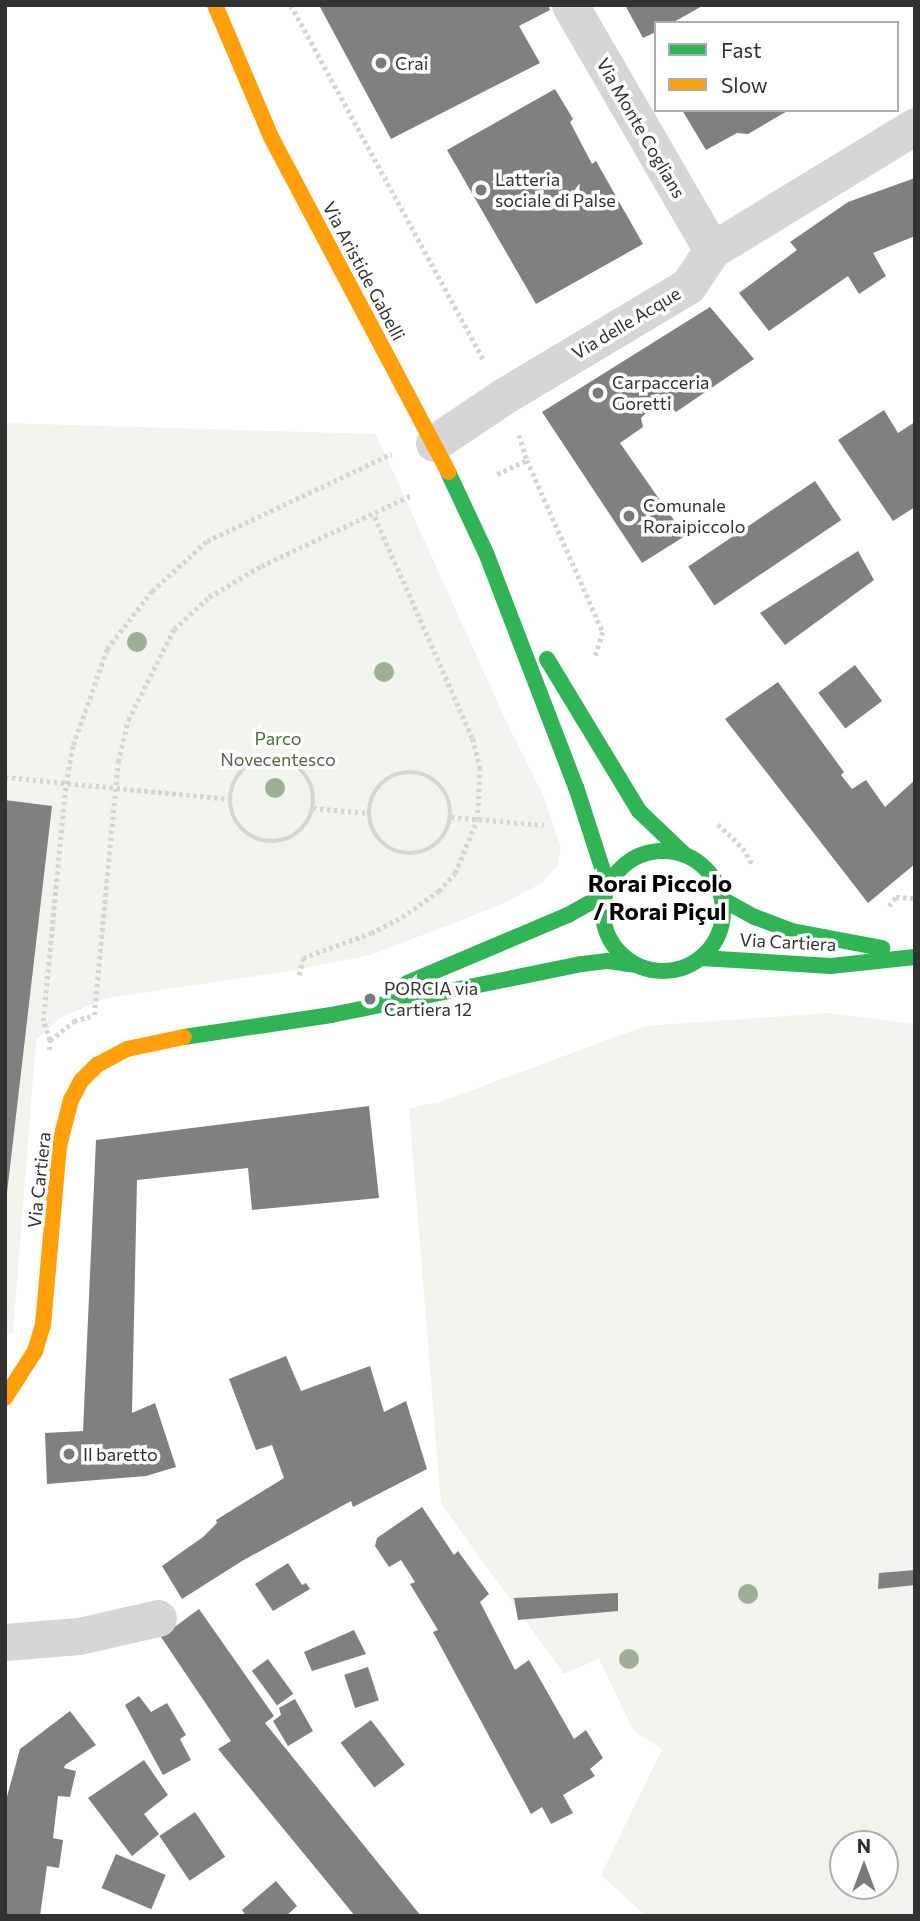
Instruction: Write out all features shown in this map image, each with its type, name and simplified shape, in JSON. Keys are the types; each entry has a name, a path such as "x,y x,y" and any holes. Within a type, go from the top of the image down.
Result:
{"main road":[{"name":"Via Aristide Gabelli","path":"215,5 271,137 433,443 486,553 598,748 639,811 684,854"},
{"name":"Via Aristide Gabelli","path":"486,553 576,787 606,891"},
{"name":"Via Cartiera","path":"331,1015 532,931 606,891 620,868 637,856 663,851 684,854"},
{"path":"684,854 702,864 715,880 722,899"},
{"path":"606,891 602,914 608,936 619,952 637,965"},
{"name":"Via Cartiera","path":"5,1398 35,1351 43,1325 58,1146 71,1100 81,1080 97,1065 138,1046 331,1015 582,964 608,961 670,971 701,958 719,932 722,899 755,918 792,931 915,956"},
{"name":"Via Cartiera","path":"701,958 831,966 915,956"},
{"path":"5,1385 19,1376"}],"street":[{"name":"Via Monte Coglians","path":"570,5 712,250"},
{"name":"Via delle Acque","path":"433,443 504,396 688,286 712,250 915,126"},
{"path":"5,1642 79,1636 158,1618"}],"path":[{"path":"290,5 491,373"},
{"path":"515,422 527,460 603,632 592,662"},
{"path":"50,1040 43,1021 66,784 73,745 107,649 152,591 207,541 399,451"},
{"path":"94,1015 115,789 128,720 174,629 209,597 261,566 419,492"},
{"path":"298,980 303,958 371,933 402,917 439,891 455,873 477,820 480,769 472,738 373,514"},
{"path":"276,757 290,761 302,770 314,795 313,808 300,832 274,842 260,841 237,826 229,799 238,773 249,764 276,757"},
{"path":"399,773 412,773 425,775 445,792 451,817 447,831 428,851 400,854 377,839 368,813 377,788 399,773"},
{"path":"5,777 229,799"},
{"path":"313,808 368,813"},
{"path":"451,817 556,826"},
{"path":"706,817 727,830 743,848 755,870"},
{"path":"883,914 896,897 915,898"}],"green space":[{"name":"Parco Novecentesco","path":"5,423 376,434 507,723 544,797 561,848 557,866 542,883 500,905 371,955 290,971 107,998 60,1018 36,1040 13,1332 5,1335"},
{"path":"828,1013 915,1024 915,1916 646,1916 601,1875 662,1749 633,1730 599,1659 564,1674 441,1504 409,1108 440,1102 645,1026"}],"building":[{"path":"548,5 550,10 519,26 540,63 391,139 320,7"},
{"path":"625,5 704,5 676,21 654,21 654,33 643,38"},
{"path":"555,89 573,119 570,122 592,164 596,161 643,244 536,304 447,150"},
{"path":"683,112 786,112 748,134 737,133 706,150"},
{"path":"915,178 915,236 873,253 886,276 859,294 848,276 769,331 739,293 797,250 790,242 848,202"},
{"path":"710,307 754,359 676,412 667,403 653,406 641,418 643,427 620,443 685,536 642,563 542,412"},
{"path":"884,410 898,433 915,422 915,507 893,521 838,440"},
{"path":"815,481 841,520 714,606 688,567"},
{"path":"858,551 874,580 785,645 760,613"},
{"path":"855,665 882,701 845,729 818,693"},
{"path":"778,682 844,772 841,775 852,789 866,780 885,807 915,780 915,864 868,903 725,719"},
{"path":"5,800 52,806 7,1193 5,1193"},
{"path":"369,1106 379,1198 252,1210 248,1168 137,1180 132,1413 155,1403 176,1467 146,1476 47,1484 45,1433 83,1431 96,1140"},
{"path":"286,1356 301,1391 370,1366 384,1412 406,1401 427,1469 353,1507 351,1501 242,1561 182,1599 162,1566 203,1537 217,1523 216,1520 284,1478 272,1445 256,1450 229,1379"},
{"path":"422,1507 454,1555 458,1551 489,1594 480,1602 515,1670 529,1660 574,1739 586,1730 603,1758 590,1769 595,1776 563,1795 573,1813 551,1824 542,1807 531,1814 433,1632 438,1630 410,1584 415,1582 401,1560 389,1567 375,1546 377,1538"},
{"path":"288,1563 302,1585 306,1583 310,1589 273,1611 255,1584"},
{"path":"915,1570 915,1585 878,1589 879,1573"},
{"path":"618,1593 618,1611 518,1620 514,1598"},
{"path":"199,1609 274,1716 265,1723 421,1916 355,1916 218,1749 231,1741 161,1637"},
{"path":"354,1630 366,1654 312,1671 304,1652"},
{"path":"268,1659 293,1694 277,1706 252,1671"},
{"path":"368,1667 379,1700 355,1708 344,1675"},
{"path":"139,1696 151,1712 167,1703 186,1735 180,1739 191,1760 163,1775 125,1705"},
{"path":"295,1699 313,1731 288,1746 273,1721 281,1715 279,1708"},
{"path":"70,1711 96,1745 64,1768 76,1771 70,1797 58,1796 53,1838 63,1840 59,1868 47,1866 40,1916 5,1916 5,1804 20,1749"},
{"path":"371,1720 405,1765 374,1788 341,1743"},
{"path":"144,1760 168,1795 144,1814 159,1834 132,1856 88,1798"},
{"path":"195,1812 225,1857 190,1881 159,1836"},
{"path":"116,1854 166,1875 151,1909 102,1888"},
{"path":"276,1881 297,1906 286,1916 246,1916 242,1910"}],"traffic: fast":[{"path":"448,472 486,553 576,787 608,886"},
{"path":"547,659 639,811 684,854"},
{"path":"663,851 686,855 706,868 719,888 723,911 719,934 706,954 686,967 663,971 640,967 620,954 607,934 603,911 607,888 620,868 640,855 663,851"},
{"path":"407,983 568,915 604,895"},
{"path":"722,899 755,917 792,931 882,948"},
{"path":"701,958 831,966 915,957"},
{"path":"184,1037 331,1015 582,964 608,961 637,965"}],"traffic: slow":[{"path":"215,5 271,137 448,472"},
{"path":"5,1398 35,1351 43,1325 59,1146 71,1100 81,1081 97,1065 127,1049 184,1037"}],"place":[{"name":"Crai","path":"381,63"},
{"name":"Latteria sociale di Palse","path":"481,190"},
{"name":"Carpacceria Goretti","path":"598,393"},
{"name":"Comunale Roraipiccolo","path":"629,516"},
{"name":"PORCIA via Cartiera 12","path":"370,999"},
{"name":"Il baretto","path":"69,1454"}],"district":[{"name":"Rorai Piccolo / Rorai Piçul","path":"660,897"}]}
